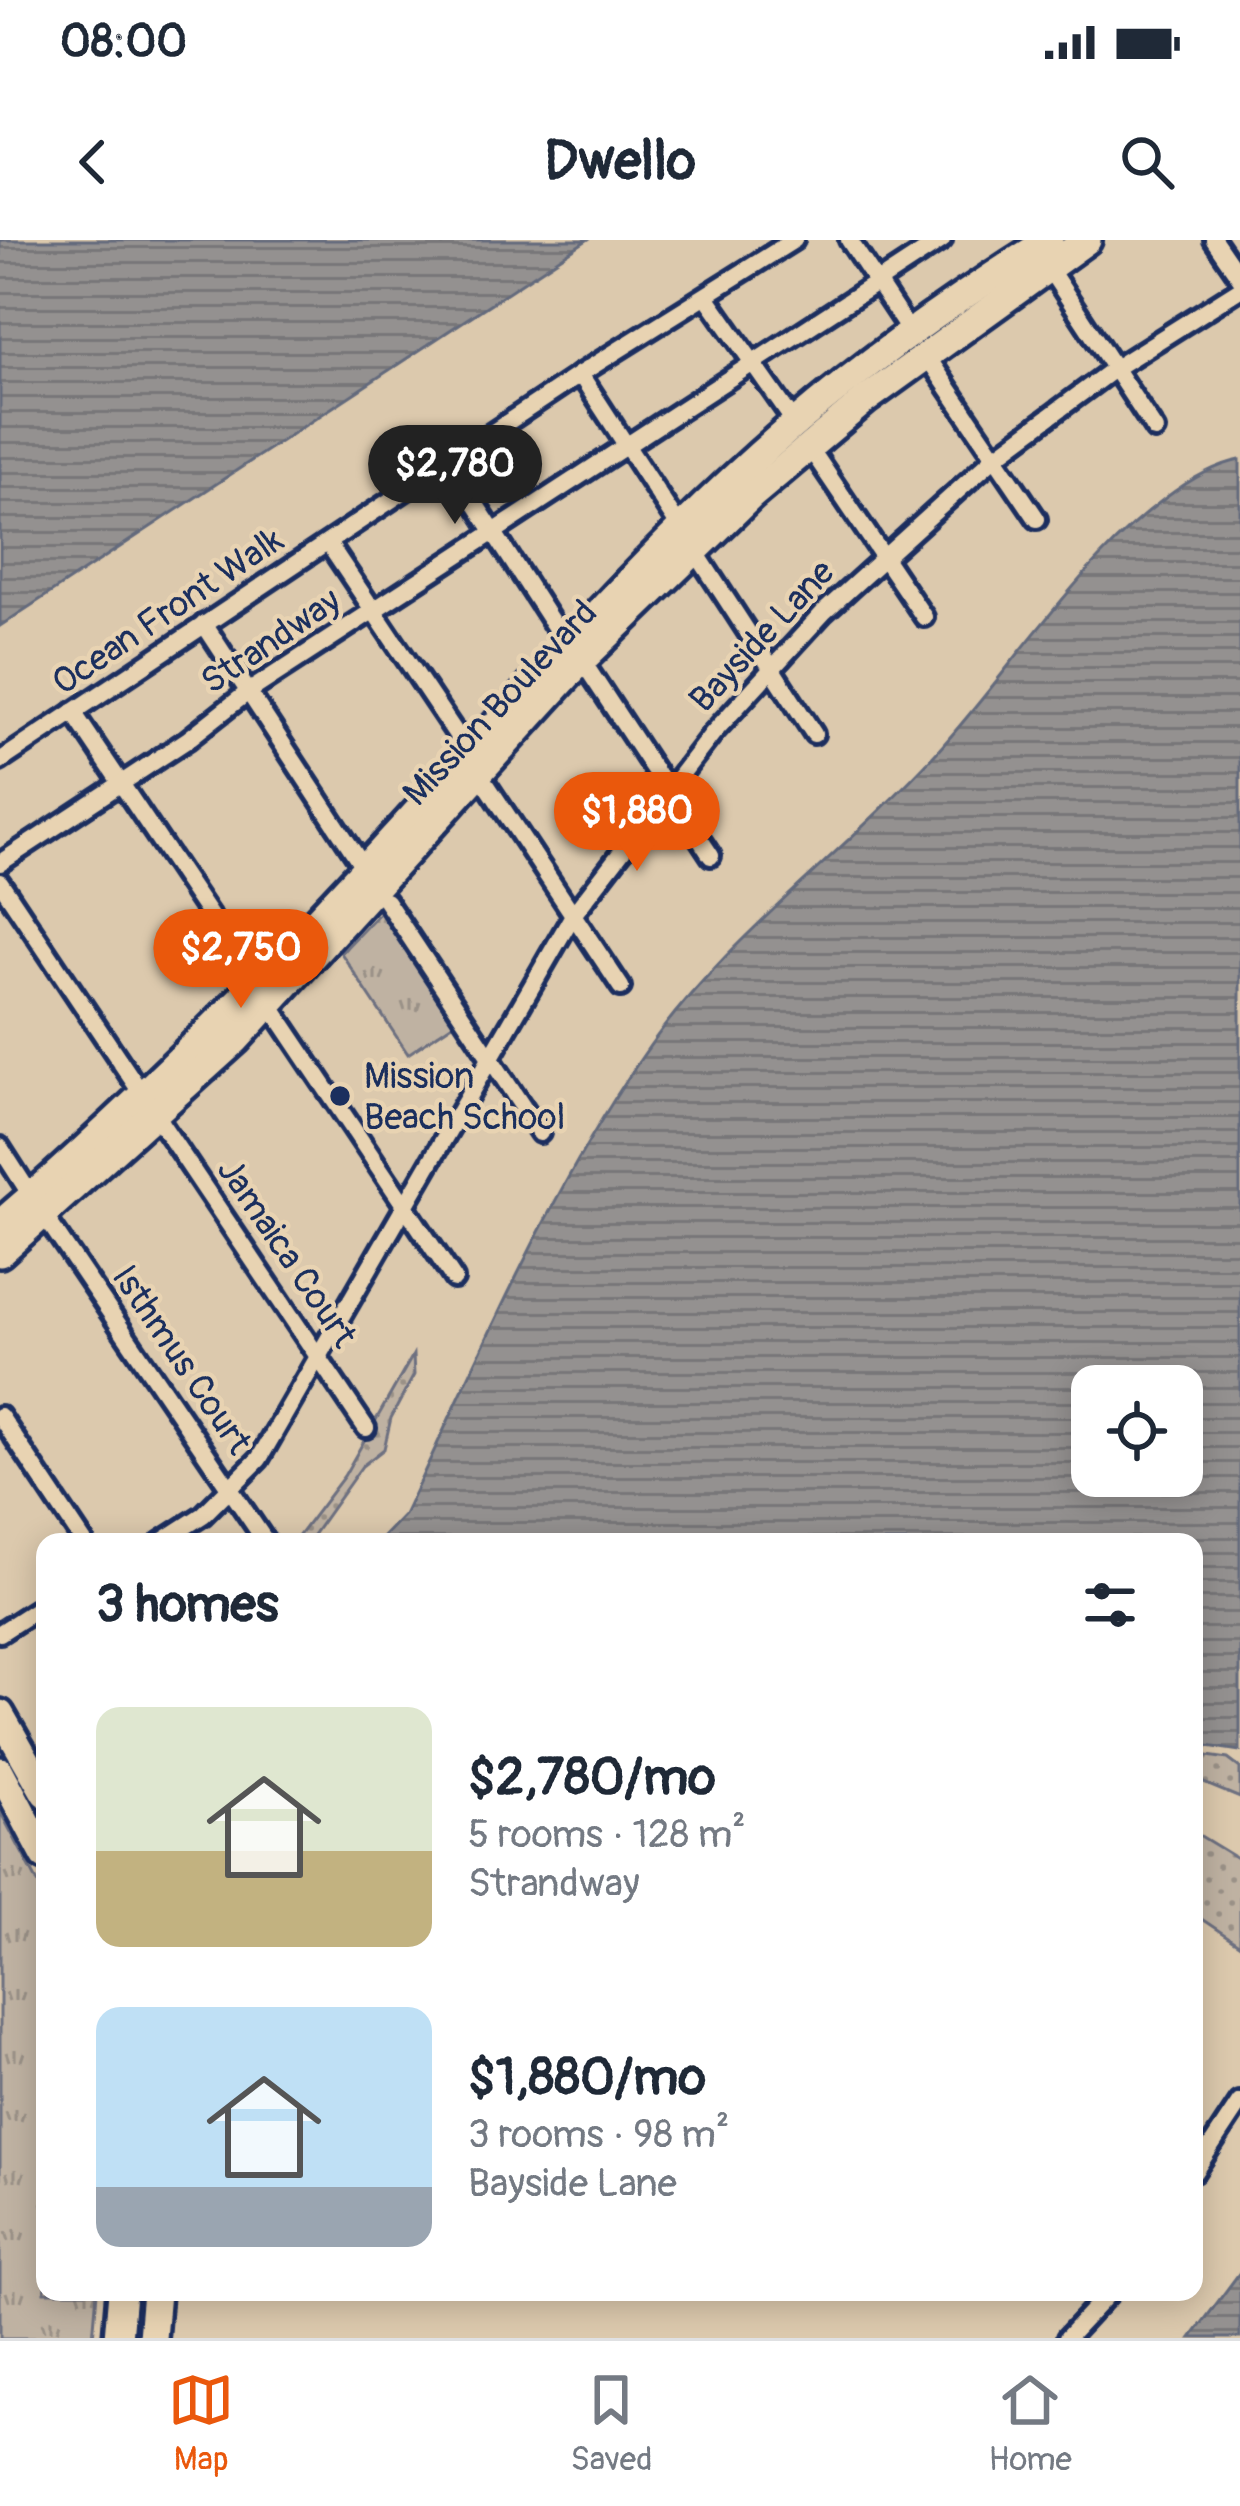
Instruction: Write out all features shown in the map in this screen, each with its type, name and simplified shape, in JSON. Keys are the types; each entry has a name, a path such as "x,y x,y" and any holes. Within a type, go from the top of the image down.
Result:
{"main road":[{"name":"Mission Boulevard","path":"262,994 364,868 566,644 865,400 1087,240"},
{"name":"Mission Boulevard","path":"0,1253 38,1206 262,994 579,663 795,423 1035,244"},
{"name":"Mission Boulevard","path":"0,1224 38,1206"},
{"path":"0,1714 36,1780"},
{"path":"1,1773 19,1780 36,1800"},
{"path":"1,1773 36,1839"},
{"path":"118,2338 121,2301"},
{"path":"152,2338 155,2301"}],"street":[{"name":"Ocean Front Walk","path":"0,761 580,374 794,240"},
{"path":"849,240 912,335"},
{"name":"Strandway","path":"0,863 248,692 942,240"},
{"path":"1214,240 1240,278"},
{"path":"1054,276 1155,430"},
{"name":"Bayside Lane","path":"174,1533 232,1491 259,1459 573,915 770,669 883,556 995,458 1114,368 1240,289"},
{"path":"706,296 795,423"},
{"path":"932,364 1036,519"},
{"path":"580,374 814,734"},
{"path":"816,458 924,617"},
{"path":"449,464 566,644"},
{"path":"328,543 467,750"},
{"path":"204,624 364,868"},
{"path":"590,670 711,856"},
{"path":"73,712 454,1279"},
{"path":"487,785 621,987"},
{"name":"Jamaica Court","path":"0,882 366,1428"},
{"path":"386,901 540,1133"},
{"name":"Isthmus Court","path":"0,1147 260,1533"},
{"path":"0,1416 78,1533"},
{"path":"0,1633 36,1610"},
{"path":"1203,2158 1240,2102"},
{"path":"1067,2338 1101,2301"}],"green space":[{"path":"385,907 460,1019 408,1054 341,953"},
{"path":"413,1355 414,1375 391,1418 384,1449 362,1466 314,1533 301,1533 344,1476"},
{"path":"1203,1755 1228,1759 1240,1768 1240,1798 1203,1783"},
{"path":"0,1811 36,1879 36,2301 96,2301 93,2338 0,2338"},
{"path":"1203,1837 1240,1860 1240,1945 1203,1920"}],"shaded area":[{"path":"0,240 587,240 0,626"},
{"path":"1240,460 1240,1751 1203,1745 1203,1533 387,1533 404,1515 574,1167 642,1057 708,975 937,752 1058,604 1114,543 1164,499 1203,474"},
{"path":"1240,2272 1240,2338 1191,2338"}],"place":[{"name":"Mission Beach School","path":"340,1096"}]}
